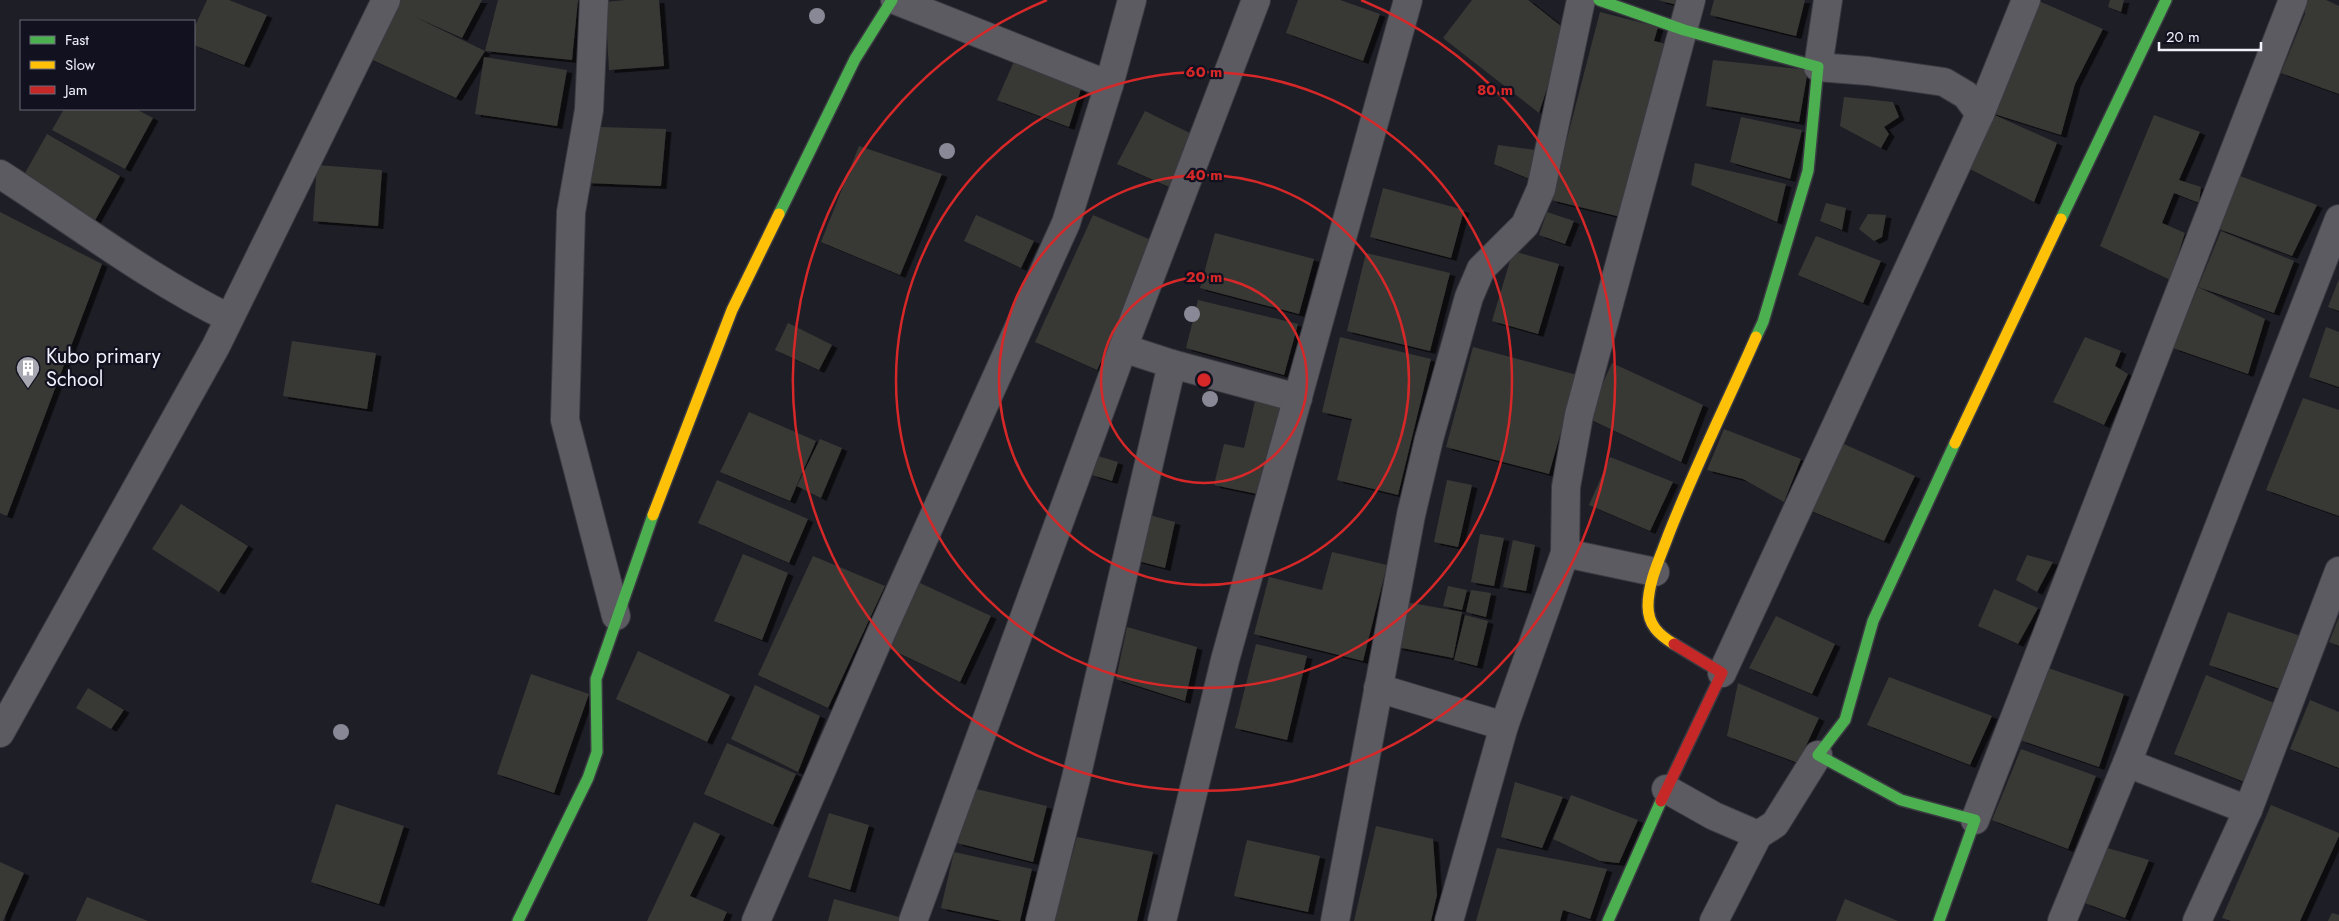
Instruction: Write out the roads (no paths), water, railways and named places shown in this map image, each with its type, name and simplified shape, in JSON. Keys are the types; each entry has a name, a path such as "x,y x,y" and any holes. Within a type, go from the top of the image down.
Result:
{"street":[{"path":"0,733 216,346 386,0"},
{"path":"594,0 589,110 570,212 565,420 616,616"},
{"path":"518,921 588,778 597,752 596,679 616,616 732,310 855,59 893,0 1109,85"},
{"path":"756,921 882,631 1066,223 1109,85 1132,0"},
{"path":"913,921 1123,348 1256,0"},
{"path":"1162,921 1225,660 1408,0"},
{"path":"1335,921 1411,515 1427,448 1469,297 1482,269 1525,225 1541,189 1581,0"},
{"path":"1599,0 1684,30 1818,67 1868,71 1944,82 1966,95 1980,114"},
{"path":"1449,921 1504,726 1565,553 1566,487 1579,415 1691,0"},
{"path":"1722,673 1659,635 1651,623 1648,606 1655,572 1680,506 1763,322 1808,171 1818,67 1828,0"},
{"path":"1608,921 1666,788 1722,673 1980,114 2026,0"},
{"path":"1714,921 1758,834 1776,824 1818,755 1845,720 1873,621 1985,378 2166,0"},
{"path":"1939,921 1975,820 2293,0"},
{"path":"0,174 133,264 188,298 229,318"},
{"path":"2062,921 2127,763 2339,219"},
{"path":"1123,348 1172,364 1298,398"},
{"path":"1040,921 1076,778 1172,364"},
{"path":"1565,553 1655,572"},
{"path":"2197,921 2248,810 2339,571"},
{"path":"1378,688 1504,726"},
{"path":"1818,755 1901,800 1975,820"},
{"path":"2127,763 2248,810"},
{"path":"1666,788 1714,816 1758,834"}],"place":[{"name":"Kubo primary School","path":"28,389"}]}
